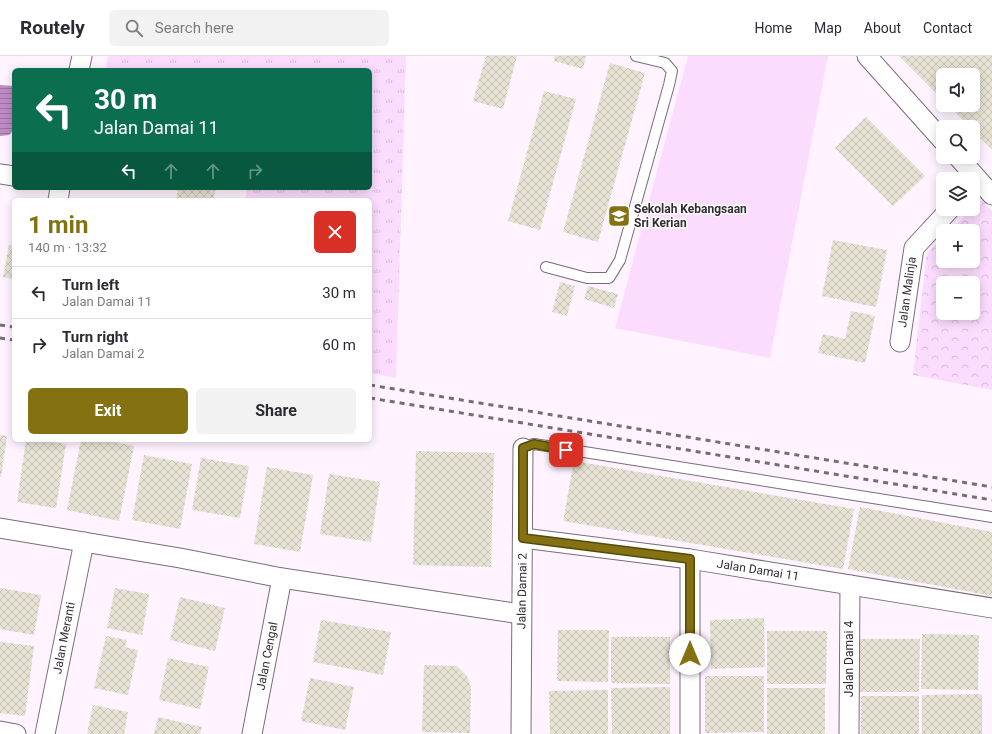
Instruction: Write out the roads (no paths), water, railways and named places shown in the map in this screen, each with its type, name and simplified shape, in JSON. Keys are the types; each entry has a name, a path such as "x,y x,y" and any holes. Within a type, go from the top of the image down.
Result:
{"street":[{"path":"79,68 82,56"},
{"path":"867,56 936,132"},
{"path":"0,174 12,176"},
{"path":"980,186 992,195"},
{"name":"Jalan Malinja","path":"900,342 914,248 944,216"},
{"name":"Jalan Damai 2","path":"521,734 523,448"},
{"path":"0,528 180,558 282,578 521,614"},
{"name":"Jalan Damai 11","path":"523,538 690,559 992,608"},
{"name":"Jalan Meranti","path":"45,734 84,542"},
{"path":"690,559 690,734"},
{"name":"Jalan Cengal","path":"252,734 282,578"},
{"name":"Jalan Damai 4","path":"849,734 850,585"},
{"path":"0,731 16,734"}],"lane":[{"path":"546,267 586,278 609,278 620,260 672,71 665,63 636,56"},
{"path":"523,448 534,444 992,517"}],"railway":[{"path":"0,325 12,327"},
{"path":"0,338 12,340"},
{"path":"372,385 992,487"},
{"path":"372,398 992,500"}],"place":[{"name":"Sekolah Kebangsaan Sri Kerian","path":"619,216"}]}
